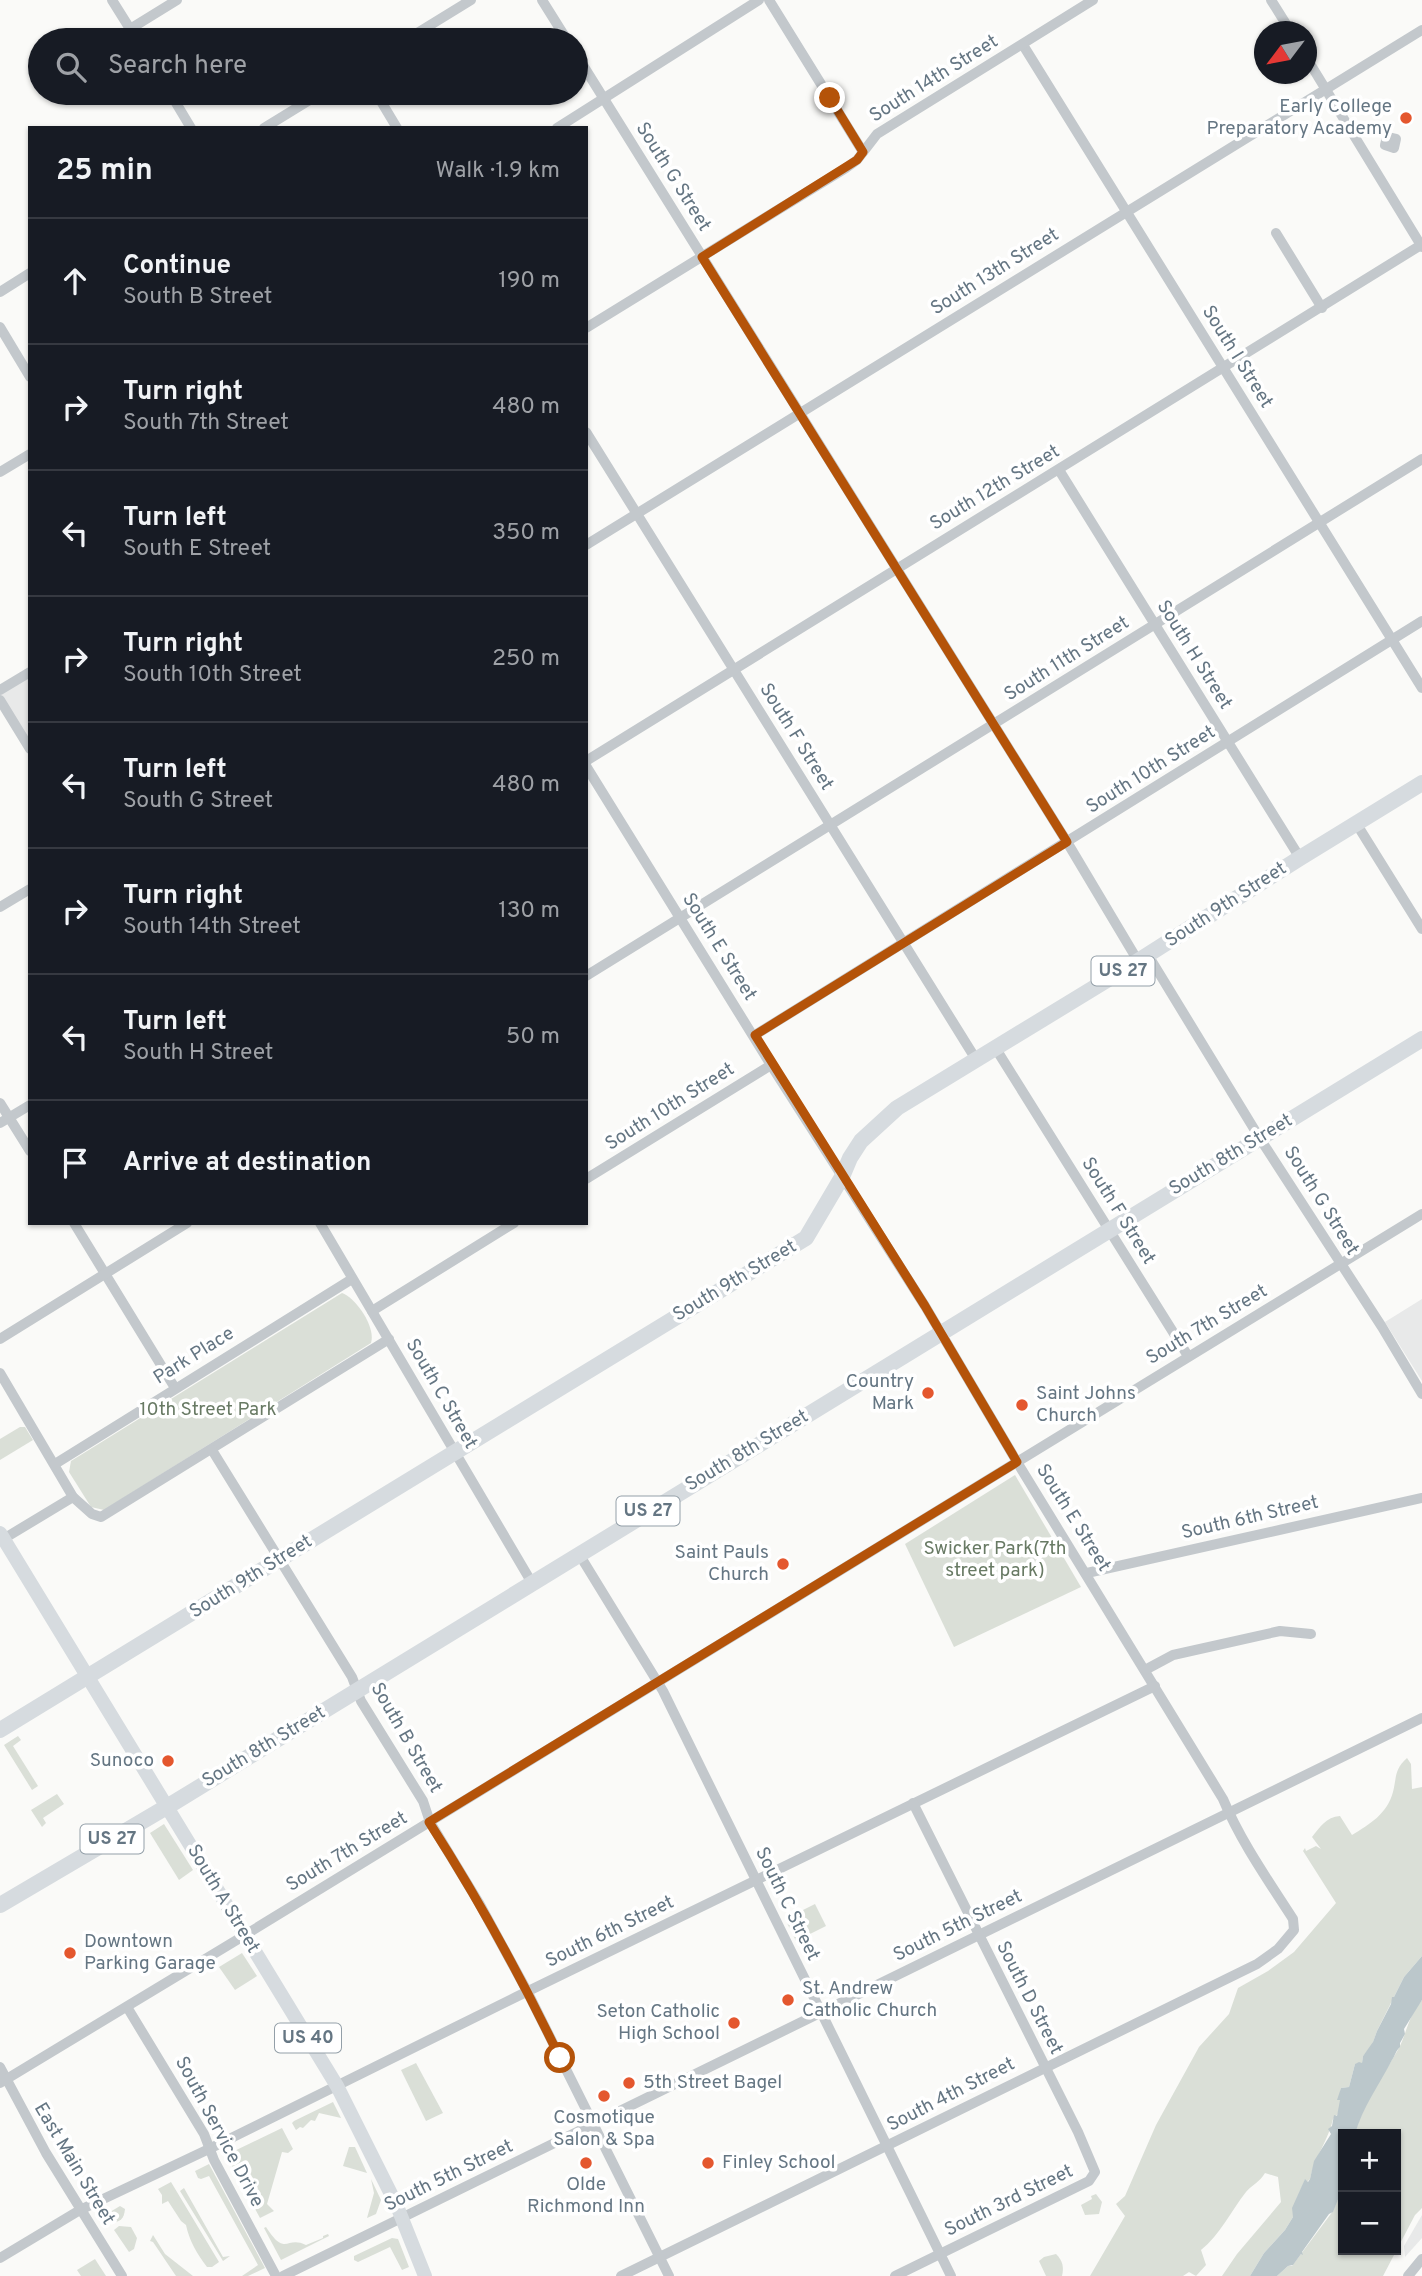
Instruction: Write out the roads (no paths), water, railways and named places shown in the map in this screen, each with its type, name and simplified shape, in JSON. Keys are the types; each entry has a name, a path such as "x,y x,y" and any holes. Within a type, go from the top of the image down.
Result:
{"highway":[{"name":"South 9th Street","path":"0,1730 806,1238 842,1177 849,1158 861,1141 897,1108 977,1061 1422,783"},
{"name":"South 8th Street","path":"0,1905 168,1806 1422,1039"}],"main road":[{"name":"South A Street","path":"1,1537 337,2086 402,2218 425,2276"}],"street":[{"path":"113,0 129,28"},
{"path":"132,28 177,0"},
{"path":"426,28 471,0"},
{"path":"542,0 560,28"},
{"path":"560,126 759,0"},
{"path":"769,0 863,152"},
{"name":"South 14th Street","path":"588,327 846,168 877,134 1093,0"},
{"path":"1271,0 1284,21"},
{"name":"South 13th Street","path":"588,544 1422,30"},
{"name":"South I Street","path":"1023,44 1422,688"},
{"path":"1317,73 1422,246"},
{"name":"South G Street","path":"588,74 1067,842 1422,1394"},
{"path":"177,105 190,126"},
{"path":"267,126 301,105"},
{"path":"383,105 396,126"},
{"path":"1276,233 1322,308"},
{"name":"South 12th Street","path":"588,762 1422,246"},
{"path":"0,292 28,274"},
{"path":"0,327 28,374"},
{"name":"South F Street","path":"588,435 977,1061"},
{"path":"0,472 28,455"},
{"name":"South 11th Street","path":"588,975 1422,458"},
{"name":"South H Street","path":"1059,470 1300,858"},
{"name":"South 10th Street","path":"755,1035 1422,621"},
{"path":"0,690 28,673"},
{"path":"0,700 28,746"},
{"name":"South E Street","path":"588,766 771,1065 867,1212 1223,1799 1252,1854 1293,1919 1294,1930 1290,1937"},
{"path":"1356,823 1422,929"},
{"path":"0,907 28,890"},
{"name":"South F Street","path":"996,1049 1188,1356"},
{"name":"South 10th Street","path":"588,1178 771,1065"},
{"path":"0,1103 5,1120 28,1149"},
{"path":"5,1120 28,1106"},
{"name":"South 7th Street","path":"3,2081 245,1936 1422,1214"},
{"path":"75,1225 175,1388"},
{"path":"0,1339 184,1225"},
{"name":"South C Street","path":"321,1225 532,1583"},
{"path":"372,1311 511,1225"},
{"name":"Park Place","path":"55,1464 352,1279"},
{"path":"0,1373 73,1497 92,1514 101,1517 389,1339"},
{"name":"South B Street","path":"212,1450 350,1674 423,1801 429,1822 468,1885 527,1991 669,2276"},
{"path":"1,1537 73,1497"},
{"name":"South 6th Street","path":"1087,1573 1422,1497"},
{"name":"South C Street","path":"579,1554 658,1683 951,2276"},
{"path":"1145,1670 1173,1655 1280,1632 1311,1634"},
{"name":"South 6th Street","path":"0,2258 80,2210 1155,1686"},
{"name":"South 5th Street","path":"283,2276 1422,1718"},
{"name":"South D Street","path":"914,1803 1078,2132"},
{"name":"South 4th Street","path":"621,2276 1257,1964 1290,1937"},
{"name":"South Service Drive","path":"127,2007 211,2148 214,2160 276,2276"},
{"name":"East Main Street","path":"0,2067 3,2081 122,2276"},
{"name":"South 3rd Street","path":"895,2276 1092,2179 1095,2169 1078,2132"},
{"path":"1408,2276 1422,2259"}],"place":[{"name":"Early College Preparatory Academy","path":"1406,118"},
{"name":"Country Mark","path":"928,1393"},
{"name":"Saint Johns Church","path":"1022,1405"},
{"name":"Saint Pauls Church","path":"783,1564"},
{"name":"Sunoco","path":"168,1761"},
{"name":"Downtown Parking Garage","path":"70,1953"},
{"name":"St. Andrew Catholic Church","path":"788,2000"},
{"name":"Seton Catholic High School","path":"734,2023"},
{"name":"5th Street Bagel","path":"629,2083"},
{"name":"Cosmotique Salon & Spa","path":"604,2096"},
{"name":"Olde Richmond Inn","path":"586,2163"},
{"name":"Finley School","path":"708,2163"}],"park label":[{"name":"10th Street Park","path":"208,1410"},
{"name":"Swicker Park(7th street park)","path":"995,1560"}]}
